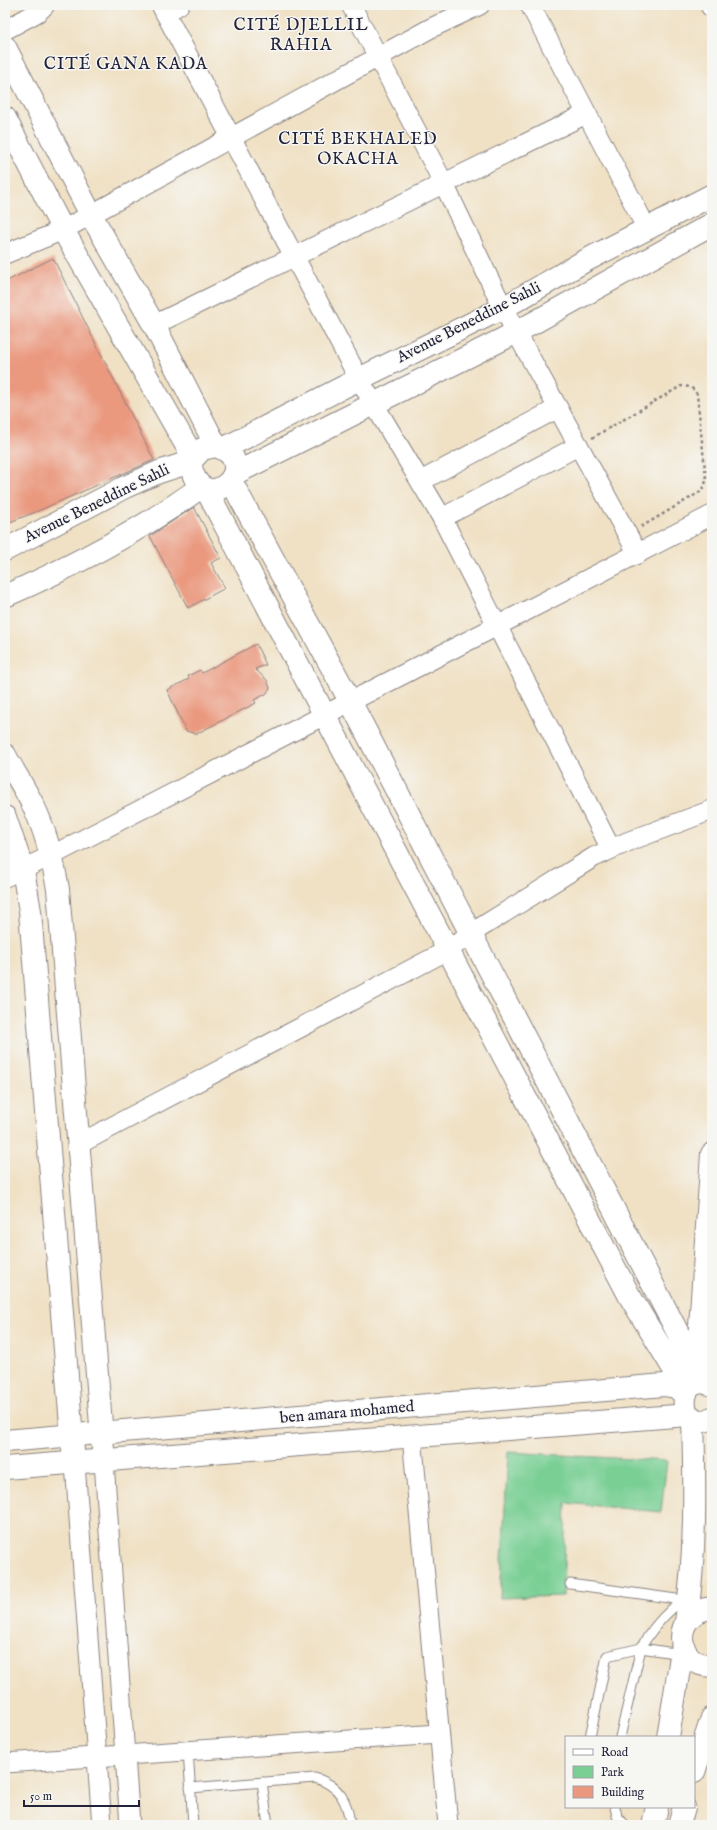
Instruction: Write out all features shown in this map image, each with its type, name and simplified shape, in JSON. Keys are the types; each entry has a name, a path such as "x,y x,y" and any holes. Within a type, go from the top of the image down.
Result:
{"main road":[{"path":"5,47 91,215 154,326 220,448 233,459 233,477 679,1335 697,1399"},
{"path":"5,118 63,230 191,460 192,476 204,488 630,1295 697,1399"},
{"name":"Avenue Beneddine Sahli","path":"220,448 503,308 583,262 712,195"},
{"name":"Avenue Beneddine Sahli","path":"233,477 517,332 712,224"},
{"path":"191,460 202,450 220,448"},
{"name":"Avenue Beneddine Sahli","path":"5,550 125,487 158,472 191,460"},
{"path":"5,596 99,551 204,488 220,489 233,477"},
{"path":"5,755 34,807 51,856 60,908 104,1462"},
{"path":"5,817 14,874 30,911 75,1464"},
{"path":"668,1736 682,1649 682,1636 686,1622 686,1598 696,1516 699,1341 712,1154"},
{"path":"578,1196 601,1185"},
{"name":"ben amara mohamed","path":"5,1441 102,1434 664,1385 676,1387 697,1399"},
{"name":"ben amara mohamed","path":"5,1468 104,1462 412,1436 697,1399"},
{"path":"686,1622 697,1611 712,1608"},
{"path":"682,1649 696,1662 712,1666"},
{"path":"695,1769 712,1718"},
{"path":"653,1825 657,1808"},
{"path":"680,1825 684,1808"}],"street":[{"path":"5,30 38,12 44,5"},
{"path":"351,5 444,184 503,308 626,535 638,554"},
{"path":"5,254 63,230 431,28 480,5"},
{"path":"530,5 647,229"},
{"path":"168,8 231,138 359,379 442,518 496,627 611,849"},
{"path":"154,326 586,114"},
{"path":"421,481 558,408"},
{"path":"442,518 578,446"},
{"path":"14,874 712,515"},
{"path":"79,1144 448,950 470,934 611,849 712,810"},
{"path":"412,1436 448,1825"},
{"path":"104,1462 130,1825"},
{"path":"75,1464 102,1825"},
{"path":"5,1763 439,1734"}],"lane":[{"path":"570,1584 686,1598"},
{"path":"620,1736 641,1648 648,1635 686,1598"},
{"path":"590,1736 607,1656 641,1648 682,1649"},
{"path":"188,1750 193,1825"},
{"path":"190,1788 315,1778 331,1784 344,1797 349,1814 350,1825"},
{"path":"262,1782 268,1825"},
{"path":"615,1808 617,1816 625,1825"}],"path":[{"path":"578,446 681,386 691,387 697,394 706,479 705,486 700,492 626,535"}],"green space":[{"path":"508,1452 667,1461 661,1512 566,1503 563,1596 500,1598"}],"building":[{"path":"53,258 154,460 5,524 5,282"},
{"path":"194,507 221,558 211,563 225,588 188,608 150,536"},
{"path":"256,644 266,665 255,669 267,680 270,688 266,694 254,700 256,703 196,734 186,731 167,690 189,679 188,676 200,670 202,673"}],"district":[{"name":"CITÉ DJELLIL RAHIA","path":"301,35"},
{"name":"CITÉ GANA KADA","path":"126,64"},
{"name":"CITÉ BEKHALED OKACHA","path":"358,149"}]}
